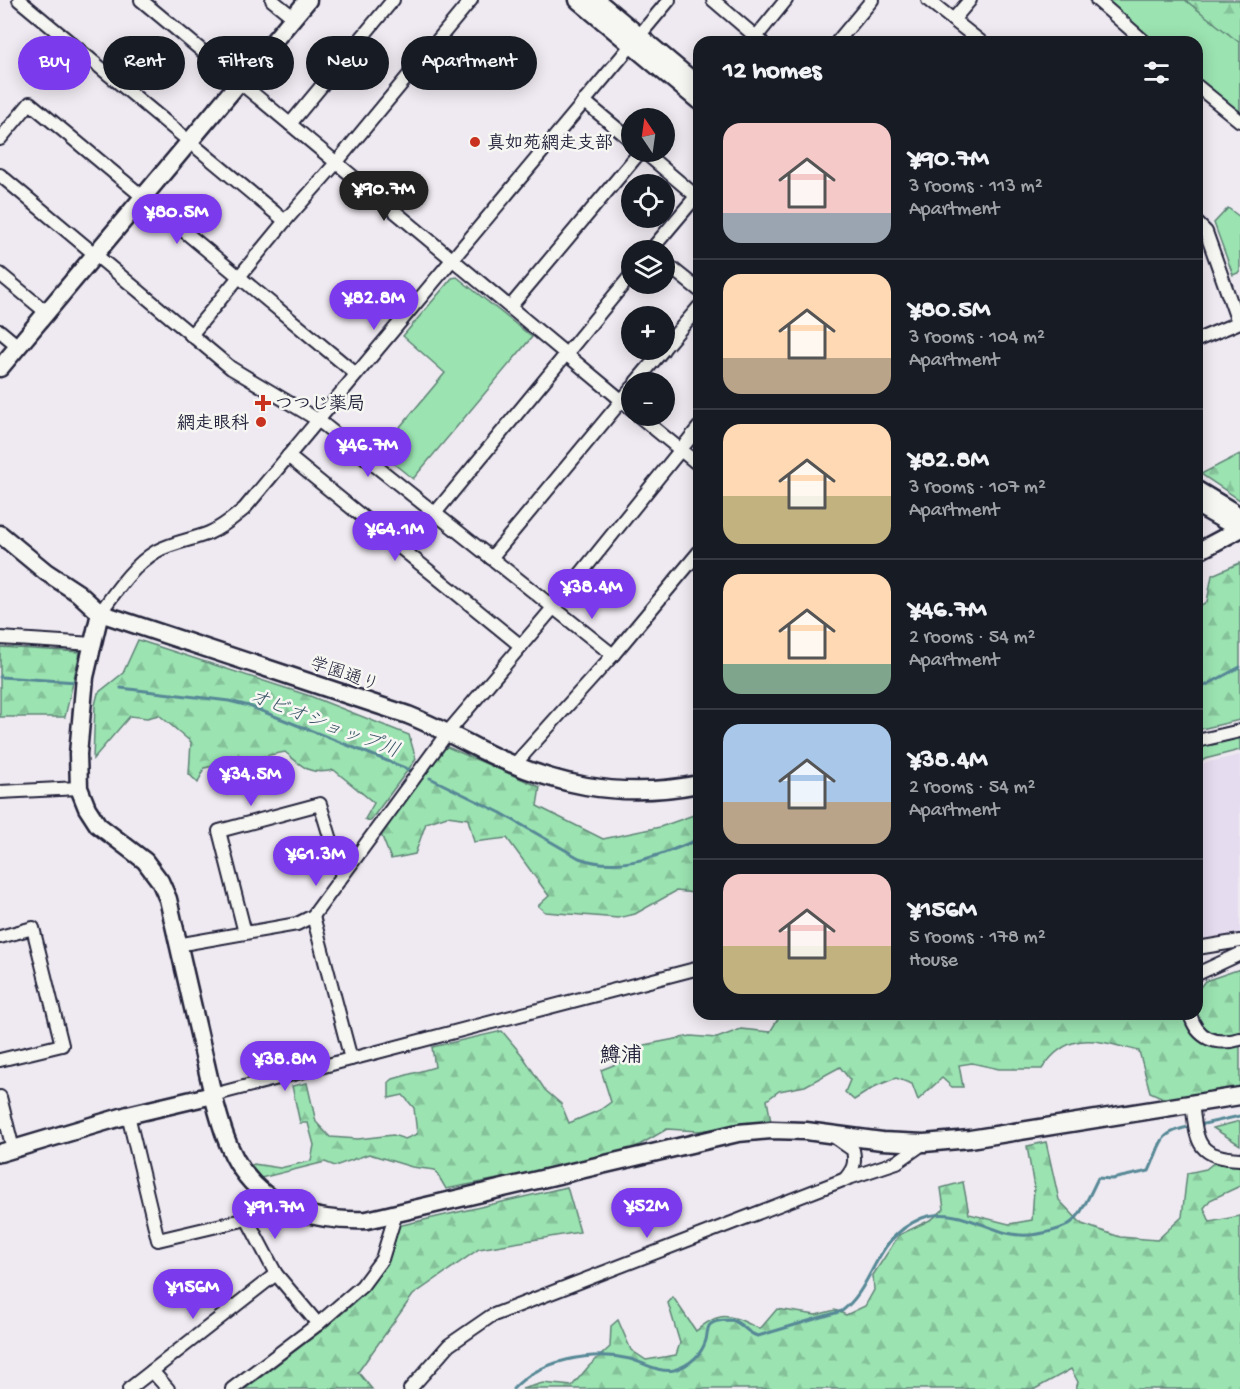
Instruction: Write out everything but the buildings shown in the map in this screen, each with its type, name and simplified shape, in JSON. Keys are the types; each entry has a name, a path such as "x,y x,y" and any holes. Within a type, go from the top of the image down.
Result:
{"street":[{"path":"21,0 285,221"},
{"path":"141,0 197,47"},
{"path":"272,0 293,17"},
{"path":"277,36 308,0"},
{"path":"290,124 393,0"},
{"path":"191,335 471,0"},
{"path":"578,0 693,82"},
{"path":"596,0 635,41 693,95"},
{"path":"669,0 244,509 210,533 157,551 142,562 117,589 100,613 85,677 79,727 79,788 87,808 98,825 145,861 160,881 168,899 213,1095 222,1126 237,1162 244,1174 280,1205 329,1220 367,1220 738,1133 771,1130 924,1143 970,1139 1240,1096"},
{"path":"713,0 755,36"},
{"path":"761,36 786,0"},
{"path":"842,36 872,0"},
{"path":"928,0 973,36"},
{"path":"953,20 970,0"},
{"path":"1097,0 1138,36"},
{"path":"0,368 232,90"},
{"path":"249,90 621,400 491,558"},
{"path":"1203,91 1240,121"},
{"path":"584,101 621,132"},
{"path":"0,140 30,103 356,374"},
{"path":"510,307 633,162"},
{"path":"655,162 693,190"},
{"path":"0,174 231,368 318,420 613,655"},
{"path":"659,240 693,200"},
{"path":"1203,229 1239,322 1203,337"},
{"path":"675,271 693,285"},
{"path":"0,274 46,312"},
{"path":"436,512 621,287"},
{"path":"675,336 693,314"},
{"path":"0,331 18,346"},
{"path":"644,372 655,360"},
{"path":"651,426 693,460"},
{"path":"177,945 297,924 313,916 448,732 553,608 693,434"},
{"path":"288,456 521,646"},
{"path":"1203,494 1240,518"},
{"path":"1203,508 1225,521 1240,524"},
{"path":"1203,549 1240,529"},
{"name":"学園通り","path":"0,534 46,572 78,593 100,613 354,696 448,732 480,750 543,776 600,789 630,792 658,791 693,785"},
{"path":"515,764 613,655 693,559"},
{"path":"0,638 93,644"},
{"path":"1203,739 1240,730"},
{"path":"0,792 79,788"},
{"path":"245,933 219,831 320,804 342,876"},
{"path":"313,916 351,1059"},
{"path":"0,937 33,928 62,1045 0,1060"},
{"path":"1203,947 1240,941"},
{"path":"1203,971 1240,954"},
{"path":"0,1097 7,1151 128,1115 213,1095 693,970"},
{"path":"1192,1020 1203,1037 1219,1042 1240,1039"},
{"path":"1192,1103 1198,1140 1207,1153 1220,1158 1240,1159"},
{"path":"128,1115 158,1240 247,1219 267,1195"},
{"path":"829,1134 853,1150 855,1160 853,1170 843,1180"},
{"path":"410,1389 449,1345 491,1316 843,1180 897,1162 924,1143"},
{"path":"232,1389 318,1324 362,1286 382,1259 396,1213"},
{"path":"247,1219 276,1274 318,1324"},
{"path":"129,1389 276,1274"},
{"path":"153,1371 168,1389"}],"shaded area":[{"path":"1240,755 1240,934 1203,939 1203,764"}],"green space":[{"path":"1101,0 1185,0 1240,43 1240,116 1203,85 1203,36 1145,36"},
{"path":"1109,0 1240,0 1240,112 1203,52 1203,36 1184,36"},
{"path":"1228,208 1240,217 1240,272 1233,275 1214,223"},
{"path":"457,277 532,337 413,479 379,452 445,373 403,336 452,278"},
{"path":"1240,454 1240,500 1203,475 1203,473"},
{"path":"1240,563 1240,720 1203,729 1203,604 1207,602 1212,575"},
{"path":"138,640 310,696 409,735 416,759 370,821 365,819 374,803 334,770 312,771 285,752 204,768 198,783 189,774 191,742 159,715 147,718 130,716 93,759 95,705 98,693 123,673"},
{"path":"0,647 80,652 65,717 0,717"},
{"path":"1240,735 1240,750 1203,760 1203,745"},
{"path":"445,746 540,787 537,806 603,839 660,827 693,815 693,893 676,891 635,914 618,918 545,912 538,906 549,896 507,838 474,842 468,819 447,816 426,823 415,854 391,859 381,834"},
{"path":"1240,969 1240,1088 1170,1101 1150,1092 1139,1051 1097,1041 1085,1041 1063,1047 1042,1069 999,1069 972,1063 959,1065 963,1087 952,1087 942,1078 918,1100 912,1084 896,1078 876,1086 854,1100 845,1092 850,1080 840,1067 805,1086 779,1091 767,1100 771,1122 698,1131 667,1129 629,1151 446,1189 435,1170 412,1167 369,1154 335,1166 325,1162 261,1178 248,1167 254,1164 280,1168 311,1161 314,1145 308,1123 300,1123 292,1086 307,1083 316,1122 330,1137 358,1139 393,1135 405,1139 417,1134 414,1108 403,1095 389,1098 389,1082 435,1067 432,1047 502,1031 522,1055 545,1090 561,1104 569,1123 600,1110 611,1102 601,1070 639,1055 644,1045 691,1036 717,1038 741,1029 770,1032 777,1020 1203,1020 1203,984"},
{"path":"1240,1121 1240,1145 1213,1128"},
{"path":"1046,1142 1059,1200 1082,1224 1120,1237 1157,1240 1182,1217 1187,1173 1206,1169 1216,1161 1240,1164 1240,1186 1210,1200 1204,1208 1210,1222 1240,1216 1240,1389 1076,1389 1078,1382 1071,1369 1035,1389 522,1389 543,1383 572,1386 610,1347 611,1326 618,1320 631,1350 646,1360 676,1355 680,1343 668,1303 673,1297 696,1331 713,1319 727,1316 760,1329 777,1309 816,1315 835,1310 846,1315 865,1306 874,1290 873,1275 899,1235 932,1219 944,1209 941,1188 963,1182 969,1214 1009,1224 1032,1220 1034,1188 1027,1146"},
{"path":"567,1187 580,1232 479,1249 413,1295 358,1372 372,1389 245,1389 324,1329 360,1298 384,1262 398,1226"}],"waterway":[{"name":"オビオショップ川","path":"1203,687 1240,667"},
{"name":"オビオショップ川","path":"0,677 77,682"},
{"name":"オビオショップ川","path":"121,688 229,701 249,706 410,770"},
{"name":"オビオショップ川","path":"430,778 501,813 579,858 594,862 609,864 640,860 693,841"},
{"path":"1199,1125 1240,1116"},
{"path":"513,1389 524,1379 552,1364 583,1357 630,1359 657,1369 674,1370 690,1363 698,1355 704,1346 709,1326 713,1323 735,1321 758,1336 842,1311 862,1288 893,1238 922,1218 933,1215 954,1216 1018,1235 1041,1234 1062,1228 1079,1215 1098,1178 1112,1179 1149,1171 1162,1140 1172,1132 1193,1126"}],"place":[{"name":"真如苑網走支部","path":"475,142"},
{"name":"つつじ薬局","path":"263,403"},
{"name":"網走眼科","path":"261,422"}],"district":[{"name":"鱒浦","path":"621,1054"}]}
